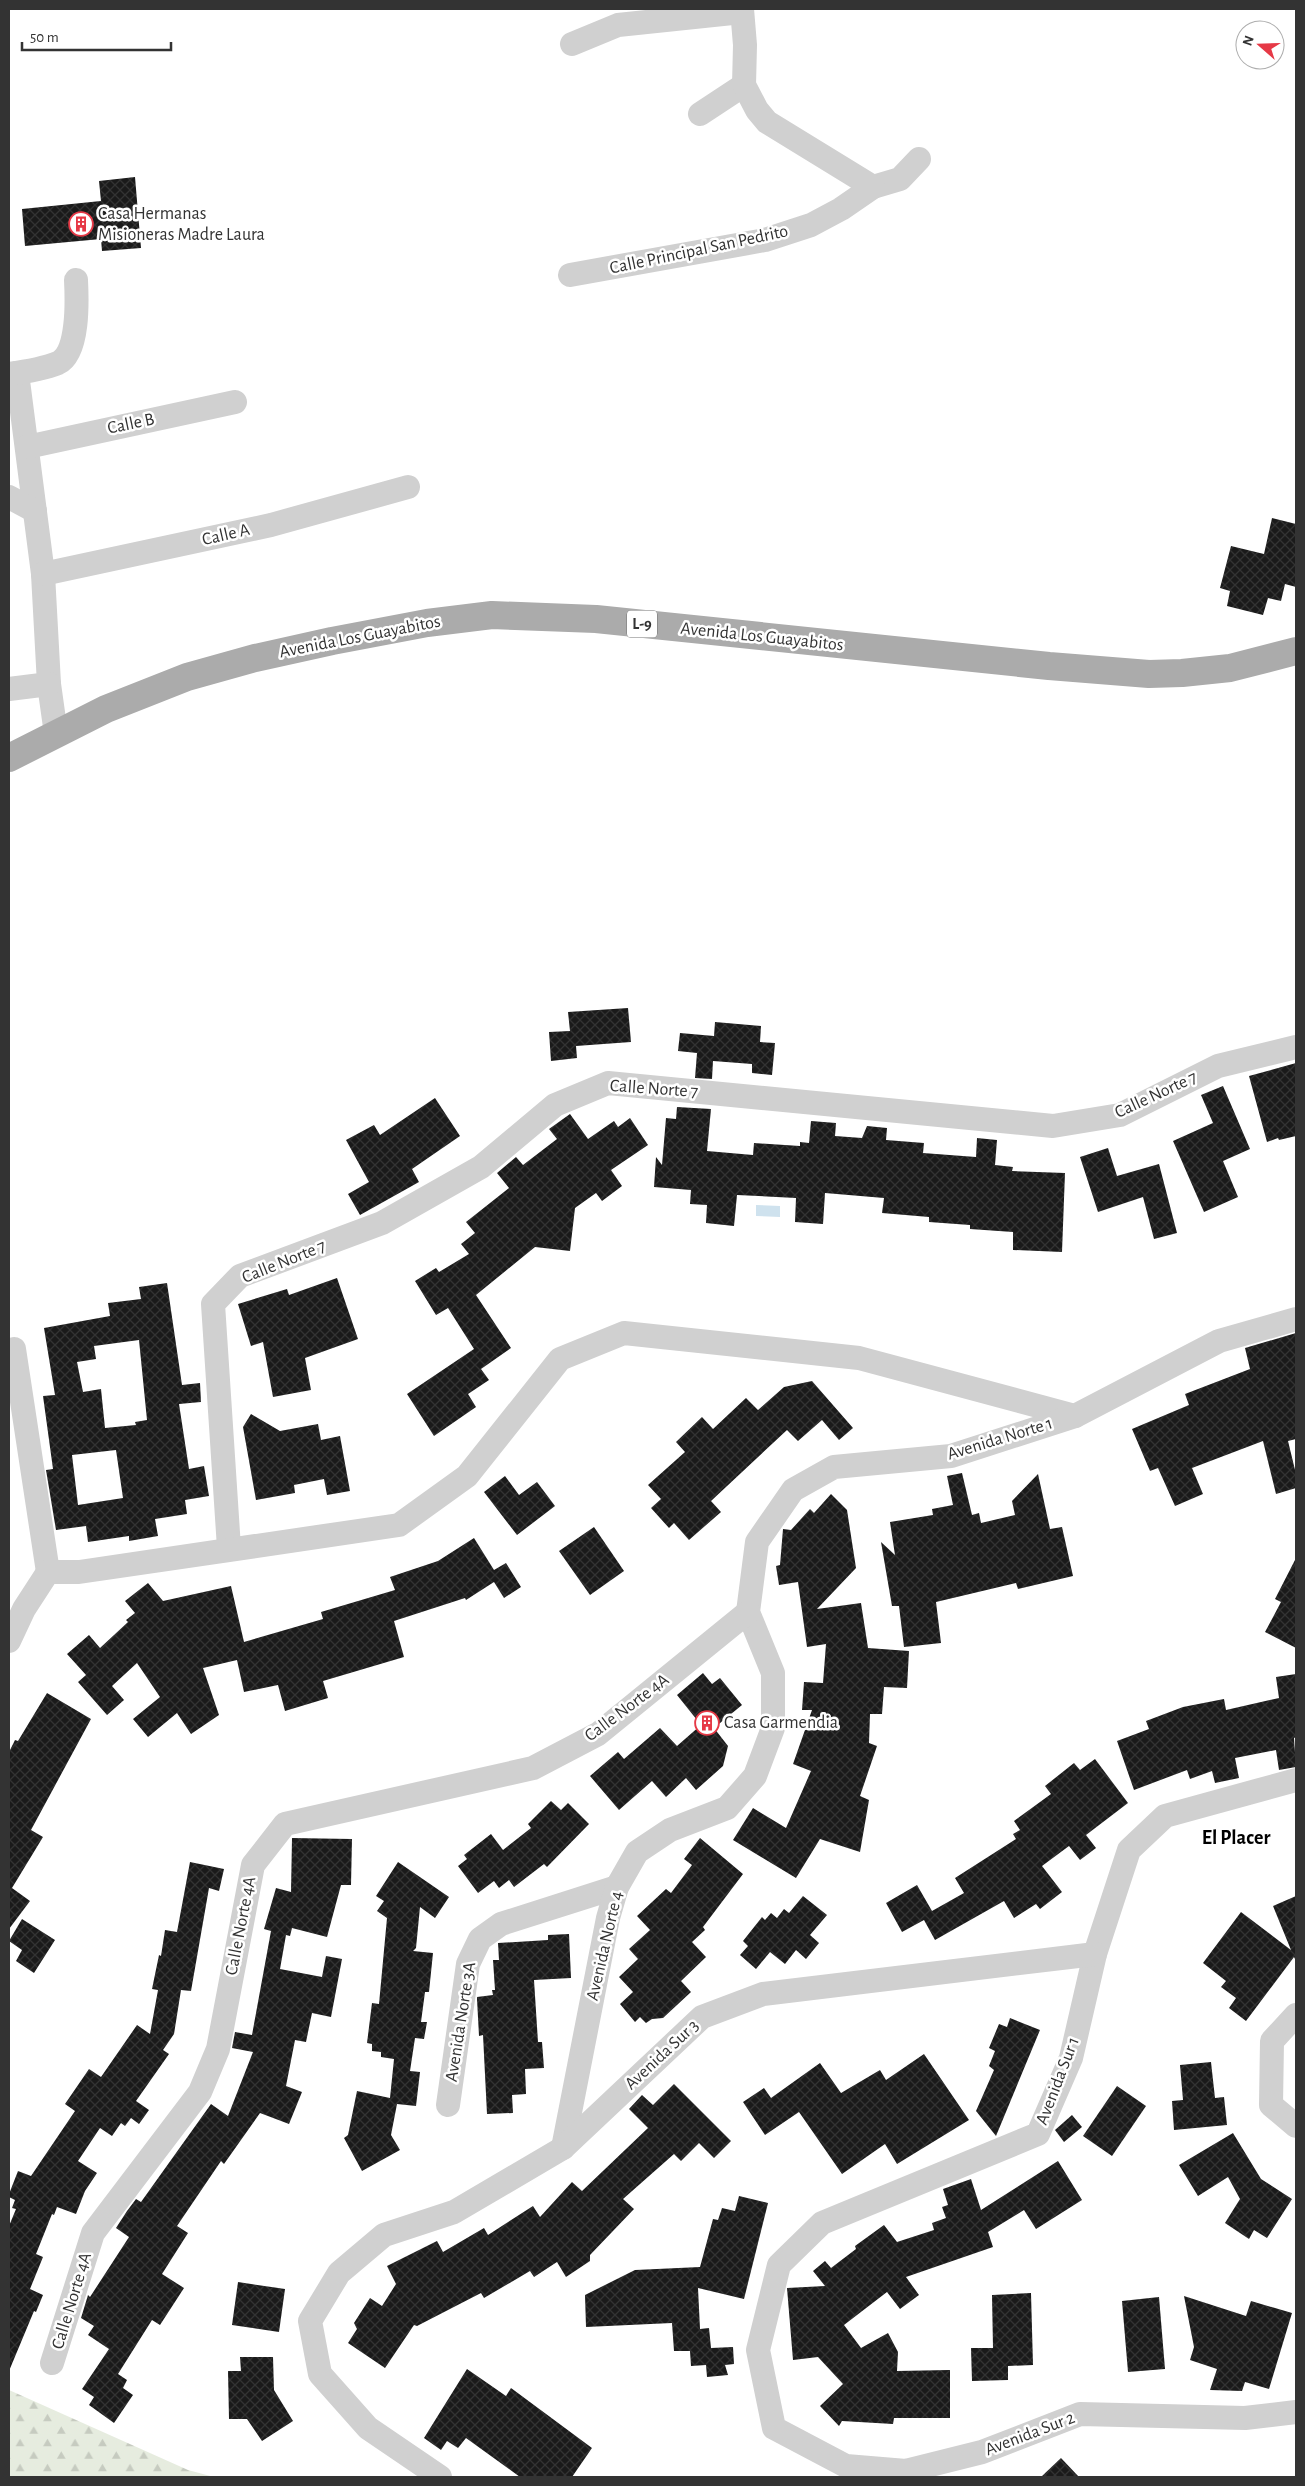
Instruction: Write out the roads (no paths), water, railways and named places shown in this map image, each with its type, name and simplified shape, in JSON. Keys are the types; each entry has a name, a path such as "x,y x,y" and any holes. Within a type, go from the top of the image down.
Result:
{"main road":[{"name":"Avenida Los Guayabitos","path":"9,758 106,709 187,678 255,658 427,623 492,615 596,619 1049,666 1149,674 1230,668 1296,651"}],"street":[{"path":"572,44 618,25 742,10 744,85 757,110 767,122 873,187"},
{"path":"700,114 744,85"},
{"name":"Calle Principal San Pedrito","path":"570,275 765,240 811,225 841,209 873,187 900,179 919,159"},
{"path":"56,734 49,684 43,574 27,447 13,374 59,363 69,352 75,330 76,280"},
{"name":"Calle B","path":"27,447 235,402"},
{"name":"Calle A","path":"43,574 271,524 408,487"},
{"path":"9,497 35,511"},
{"path":"9,689 49,684"},
{"name":"Calle Norte 7","path":"229,1548 213,1304 240,1276 382,1223 481,1167 555,1105 608,1083 1053,1126 1120,1116 1218,1066 1296,1047"},
{"name":"Avenida Norte 1","path":"748,1612 756,1542 793,1490 834,1467 950,1456 1075,1416 1219,1341 1296,1319"},
{"path":"48,1572 79,1572 229,1548 399,1525 467,1476 560,1359 624,1333 859,1358 1075,1416"},
{"path":"9,1641 24,1608 48,1572 14,1349"},
{"name":"Avenida Norte 4","path":"563,2148 608,1918 617,1887 637,1852 670,1830 727,1808 755,1776 773,1728 773,1673 748,1612"},
{"name":"Calle Norte 4A","path":"52,2363 93,2233 200,2092 218,2049 253,1865 285,1824 533,1768 598,1734 748,1612"},
{"name":"Avenida Sur 1","path":"774,2428 758,2350 779,2265 822,2223 1038,2134 1071,2058 1095,1954 1129,1850 1165,1816 1296,1780"},
{"name":"Avenida Norte 3A","path":"448,2105 468,1964 480,1939 500,1924 617,1887"},
{"name":"Avenida Sur 3","path":"440,2477 368,2428 320,2374 310,2321 338,2273 384,2235 454,2212 563,2148 702,2017 763,1994 1095,1954"},
{"path":"1296,2014 1272,2041 1271,2105 1296,2126"},
{"name":"Avenida Sur 2","path":"774,2428 846,2466 906,2471 982,2452 1080,2414 1245,2418 1296,2412"}],"water":[{"path":"756,1205 780,1206 780,1217 756,1216"}],"place":[{"name":"Casa Hermanas Misioneras Madre Laura","path":"81,224"},
{"name":"Casa Garmendia","path":"707,1723"}],"district":[{"name":"El Placer","path":"1236,1838"}]}
